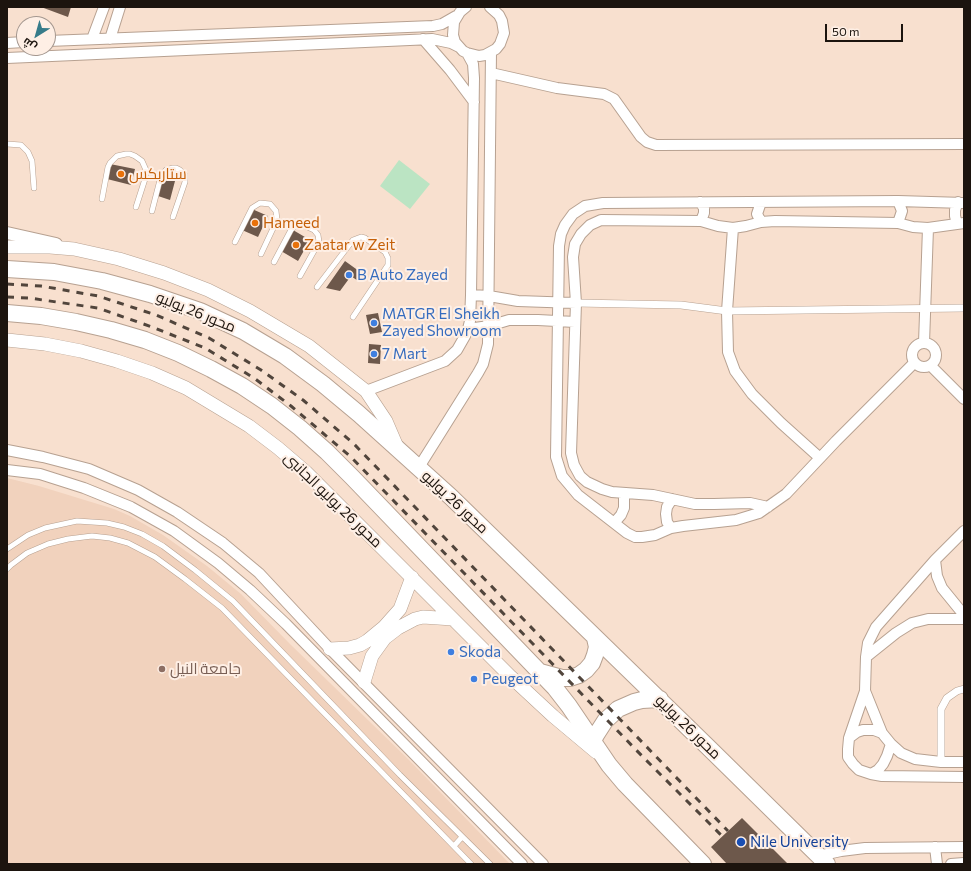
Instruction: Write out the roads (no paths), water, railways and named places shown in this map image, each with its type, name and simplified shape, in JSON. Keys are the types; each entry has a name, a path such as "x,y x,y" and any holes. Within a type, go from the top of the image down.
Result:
{"highway":[{"name":"محور 26 يوليو","path":"7,269 54,272 102,281 150,294 200,311 242,331 285,356 323,384 398,449 482,527 595,638 660,699 822,860"},
{"path":"7,313 41,316 76,322 145,340 178,353 242,386 272,406 300,428 327,452 540,672 569,706 592,743 625,784 703,864"},
{"path":"540,672 562,678 570,678 579,675 592,663 596,651 595,638"},
{"path":"592,743 605,721 618,709 638,701 660,699"}],"main road":[{"path":"7,247 50,247 74,249 119,258 157,270 215,294 250,311 308,346 366,391 386,421 398,449"},
{"name":"محور 26 يوليو الجانبى","path":"7,340 81,351 152,373 186,388 249,426 306,472 453,619 553,716 603,757"},
{"path":"330,649 349,648 360,645 384,627 400,609 412,577"},
{"path":"364,682 372,656 385,638 398,628 415,619 423,617 453,619"}],"street":[{"path":"92,39 104,7"},
{"path":"110,39 120,7"},
{"path":"56,41 433,26 442,24 456,16 466,7"},
{"path":"56,52 423,39 442,40 479,56 491,52 500,44 502,39 504,27 499,11 490,7"},
{"path":"366,391 445,362 459,347 468,329 472,295 474,71 473,64 455,42 452,29 456,16"},
{"path":"423,39 450,70 474,102"},
{"path":"418,467 483,364 488,344 491,52"},
{"path":"7,58 19,56"},
{"path":"491,73 557,88 604,94 614,99 641,137 647,142 656,144 964,144"},
{"path":"898,201 902,211 898,223"},
{"path":"700,202 704,208 701,221"},
{"path":"760,222 757,214 761,202"},
{"path":"914,363 786,494 759,513 736,520 670,528 655,535 635,537 614,523 578,495 569,486 562,476 556,457 559,246 561,234 565,225 573,214 585,206 603,203 961,202"},
{"path":"768,507 750,502 694,504 654,495 624,493 602,489 587,482 580,476 574,465 571,453 576,303 573,256 575,244 581,234 590,225 601,220 701,221 718,226 733,228 760,222 898,223 913,227 942,227 960,224 955,216 955,210 961,202"},
{"path":"733,228 727,310 728,352 735,371 752,394 781,423 820,458"},
{"path":"924,343 928,228"},
{"path":"7,233 74,249"},
{"path":"472,295 489,296 518,301 681,305 727,310 964,308"},
{"path":"468,329 489,326 509,320 575,322"},
{"path":"924,343 931,345 936,352 936,360 931,366 925,368 919,367 914,363 911,357 912,350 917,345 924,343"},
{"path":"931,366 964,398"},
{"path":"7,450 43,456 89,469 138,490 177,512 223,543 259,574 330,649 543,864"},
{"path":"7,470 40,474 84,488 131,507 174,531 218,563 250,590 286,624 522,864"},
{"path":"614,523 621,515 624,508 624,493"},
{"path":"670,528 667,522 666,514 667,507 672,499"},
{"path":"964,531 876,627 868,643 866,657 866,691 849,738 848,757 859,770 882,776 964,777"},
{"path":"936,560 937,576 942,588 964,614"},
{"path":"866,657 896,633 912,623 928,619 964,619"},
{"path":"941,762 941,709 947,698 957,691 964,690"},
{"path":"866,691 882,732 891,744 908,757 941,762 964,762"},
{"path":"849,738 857,732 863,730 882,732"},
{"path":"871,774 878,770 883,764 891,744"},
{"path":"935,847 937,864"},
{"path":"822,860 853,849 964,847"},
{"path":"951,864 964,863"}],"lane":[{"path":"7,144 21,146 28,152 32,161 34,188"},
{"path":"102,199 110,163 117,156 130,154 142,161 146,170 145,179 136,207"},
{"path":"152,211 163,172 169,168 176,168 185,175 186,182 173,217"},
{"path":"235,242 252,208 260,203 270,204 276,211 277,220 261,254"},
{"path":"274,262 290,230 295,226 301,224 314,230 318,235 319,242 300,276"},
{"path":"317,287 353,240 361,237 365,238 385,252 388,258 388,265 352,317"},
{"path":"7,549 28,535 45,528 77,521 107,523 124,527 142,534 163,546 233,601 400,775 490,864"},
{"path":"7,569 27,554 48,544 68,539 92,536 110,538 128,543 155,557 222,608 471,864"},
{"path":"454,846 462,837"}],"railway":[{"path":"7,284 41,286 98,296 156,315 209,338 261,370 303,400 354,444 728,831"},
{"path":"7,297 29,298 98,308 205,348 254,378 291,406 351,457 722,836"}],"place":[{"name":"ستاربكس","path":"121,174"},
{"name":"Hameed","path":"255,223"},
{"name":"Zaatar w Zeit","path":"296,245"},
{"name":"B Auto Zayed","path":"349,275"},
{"name":"MATGR El Sheikh Zayed Showroom","path":"374,323"},
{"name":"7 Mart","path":"374,354"},
{"name":"Skoda","path":"451,652"},
{"name":"جامعة النيل","path":"162,669"},
{"name":"Peugeot","path":"474,679"},
{"name":"Nile University","path":"741,842"}]}
